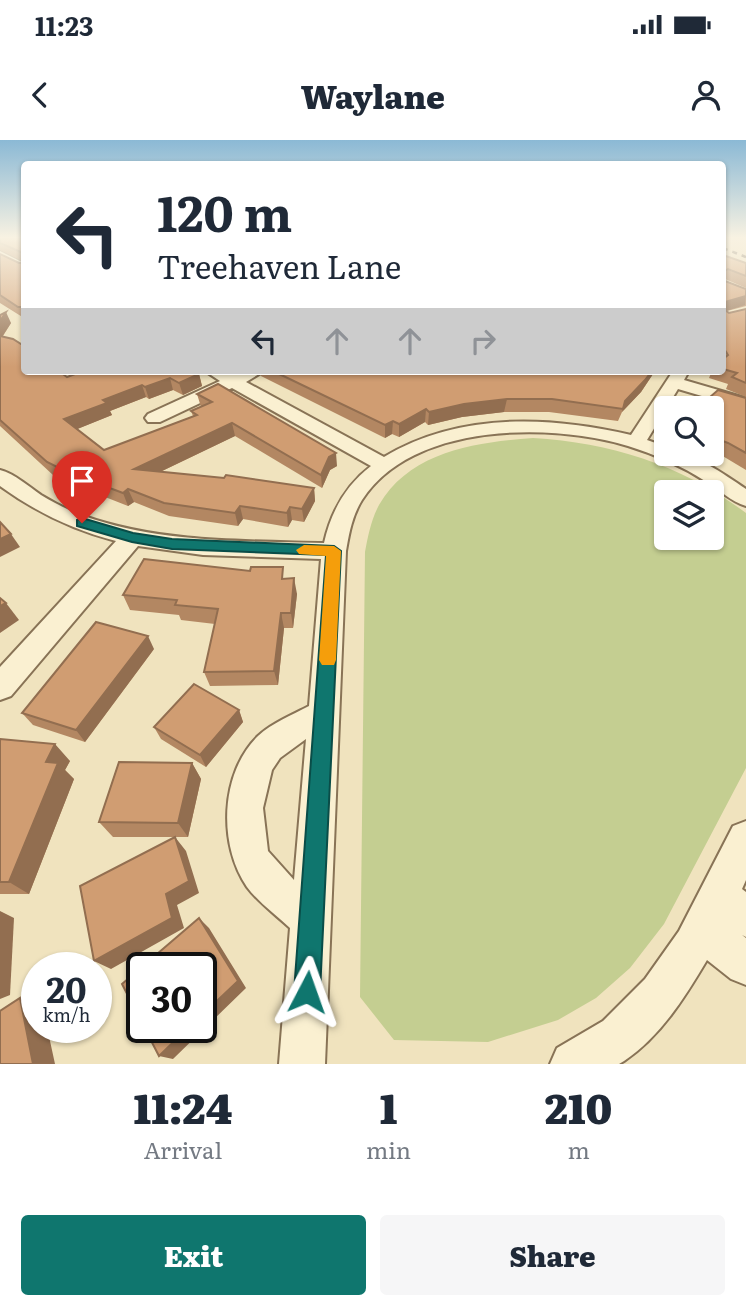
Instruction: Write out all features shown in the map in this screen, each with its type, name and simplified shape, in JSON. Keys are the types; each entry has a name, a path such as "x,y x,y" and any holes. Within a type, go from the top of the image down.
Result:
{"street":[{"path":"220,375 384,465"},
{"path":"154,418 247,375"},
{"path":"636,443 678,377 746,404"},
{"path":"302,1064 334,551 340,521 351,500 384,465 413,449 443,438 495,428 565,429 636,443 700,471 746,499"},
{"path":"6,488 49,510 132,538 218,548 334,551"},
{"path":"0,687 132,538"},
{"path":"312,921 259,873 245,839 244,807 257,761 271,745 325,713"},
{"path":"573,1064 619,1037 666,990 722,913 746,839"},
{"path":"722,913 746,964"}],"green space":[{"path":"533,438 591,445 645,459 654,462 654,466 663,466 693,480 654,480 654,550 724,550 724,497 746,513 746,768 664,924 630,968 596,998 558,1020 488,1042 394,1040 360,997 365,552 379,505 392,487 408,472 447,453 490,443"}],"building":[{"path":"0,281 21,281 21,307 0,295"},
{"path":"726,281 746,289 746,296 726,302"},
{"path":"746,309 746,383 732,377 737,373 726,370 726,311 729,313"},
{"path":"0,336 21,344 21,375 197,375 179,383 170,378 145,387 142,385 103,400 107,403 64,419 104,450 197,415 191,411 212,402 197,394 218,384 336,453 329,457 321,475 232,423 134,469 224,478 226,475 314,488 302,509 290,507 287,513 240,506 235,513 164,503 128,489 123,493 94,482 91,484 47,462 0,420"},
{"path":"281,375 649,375 625,401 623,409 552,399 507,399 464,404 429,412 426,409 399,424 393,421 385,425"},
{"path":"718,390 746,398 746,453 724,442 724,396 711,396"},
{"path":"0,522 11,534 0,539"},
{"path":"144,559 250,571 251,567 283,567 282,579 294,578 291,613 281,613 274,671 204,672 218,609 175,605 177,600 123,595"},
{"path":"96,622 148,636 76,730 22,713"},
{"path":"194,684 239,710 200,755 154,727"},
{"path":"0,739 55,744 46,762 58,763 9,882 0,882"},
{"path":"119,762 192,763 178,823 99,822"},
{"path":"175,837 189,881 166,894 172,918 110,952 92,952 80,886"},
{"path":"199,918 238,981 217,1001 217,952 159,952"},
{"path":"20,998 21,1043 29,1043 33,1064 0,1064 0,1011"},
{"path":"152,1043 172,1043 159,1056"}],"slow traffic":[{"path":"304,550 334,551 328,660"}],"route":[{"path":"82,523 132,538 172,544 334,551 307,992"}]}
